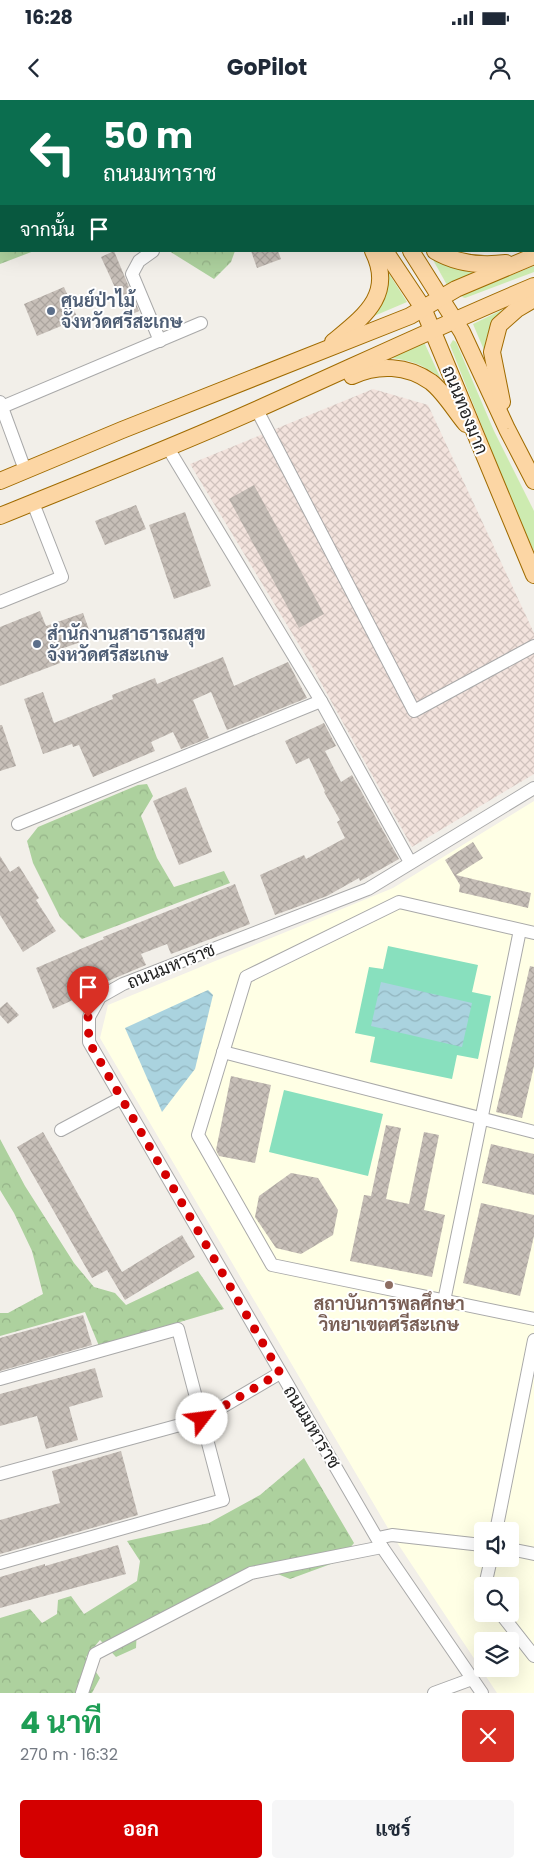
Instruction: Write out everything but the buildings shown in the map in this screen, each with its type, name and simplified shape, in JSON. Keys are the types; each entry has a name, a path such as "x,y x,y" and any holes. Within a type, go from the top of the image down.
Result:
{"main road":[{"path":"319,352 367,313 374,302 380,276 378,262 373,252"},
{"name":"ถนนทองมาก","path":"386,252 423,308 534,575"},
{"name":"ถนนทองมาก","path":"412,252 462,332 534,481"},
{"path":"437,252 445,257 470,264 495,264 528,258"},
{"path":"0,481 410,316 456,289 528,258"},
{"path":"0,516 257,410 454,319 534,286"},
{"path":"508,429 492,352 499,325 517,309 534,299"},
{"path":"280,399 313,393 362,371 386,367 401,369 417,374 432,383 477,438"}],"street":[{"path":"152,252 140,261 132,274 160,341"},
{"path":"26,470 1,404 201,323"},
{"path":"257,410 414,711 534,646"},
{"path":"168,448 321,701 410,862"},
{"path":"0,602 62,577 33,503"},
{"path":"18,824 321,701"},
{"name":"ถนนมหาราช","path":"482,1693 380,1543 280,1373 89,1042 88,1017 100,997 124,984 368,889 534,788"},
{"path":"534,933 399,902 246,977 198,1136 272,1265 534,1319"},
{"path":"444,1301 520,930"},
{"path":"223,1052 534,1132"},
{"path":"61,1130 121,1098"},
{"path":"0,1379 178,1329 223,1500 0,1563"},
{"path":"498,1522 534,1340"},
{"path":"0,1474 202,1419 280,1373"},
{"path":"82,1693 95,1654 251,1573 380,1543 392,1535 474,1544"},
{"path":"519,1551 534,1554"},
{"path":"507,1622 534,1656"},
{"path":"434,1693 472,1679"}],"shaded area":[{"path":"373,389 428,405 534,633 534,774 412,847 310,663 190,464"},
{"name":"สถาบันการพลศึกษา วิทยาเขตศรีสะเกษ","path":"534,801 534,1693 497,1693 486,1677 519,1677 519,1632 474,1632 474,1658 392,1535 100,1038 108,1005 393,888"}],"green space":[{"path":"0,252 31,252 0,264"},
{"path":"171,252 235,252 231,262 214,279"},
{"path":"432,258 483,271 447,285"},
{"path":"534,266 534,272 465,298 462,297 464,294"},
{"path":"388,272 407,302 374,316 386,295"},
{"path":"504,309 490,328 484,350 473,324"},
{"path":"453,340 456,342 494,431 534,511 534,551 518,518 450,345"},
{"path":"424,342 440,377 417,364 391,358"},
{"path":"147,784 153,796 141,816 157,858 174,887 224,871 230,883 82,939 60,917 33,863 27,841 38,827 138,785"},
{"path":"388,946 478,965 472,992 491,996 478,1059 457,1055 452,1079 370,1062 375,1037 355,1033 369,967 383,969"},
{"path":"284,1090 383,1114 368,1176 269,1152"},
{"path":"0,1139 25,1186 74,1263 94,1287 115,1293 126,1305 198,1271 224,1309 99,1346 85,1312 0,1336 0,1313 8,1313 43,1294 32,1251 14,1213 0,1190"},
{"path":"304,1458 354,1543 339,1561 290,1579 258,1566 222,1581 137,1628 136,1648 116,1657 100,1640 86,1657 100,1678 92,1693 0,1693 0,1618 30,1609 42,1623 57,1614 58,1600 71,1596 84,1614 137,1581 140,1561 127,1541 209,1523 260,1495"}],"water":[{"path":"381,982 472,1003 462,1047 371,1026"},
{"path":"208,990 213,995 195,1069 162,1112 125,1028"}],"place":[{"name":"ศูนย์ป่าไม้ จังหวัดศรีสะเกษ","path":"51,311"},
{"name":"สำนักงานสาธารณสุข จังหวัดศรีสะเกษ","path":"37,644"},
{"name":"สถาบันการพลศึกษา วิทยาเขตศรีสะเกษ","path":"389,1285"}],"route":[{"path":"88,1017 89,1042 280,1373 202,1419"}]}
